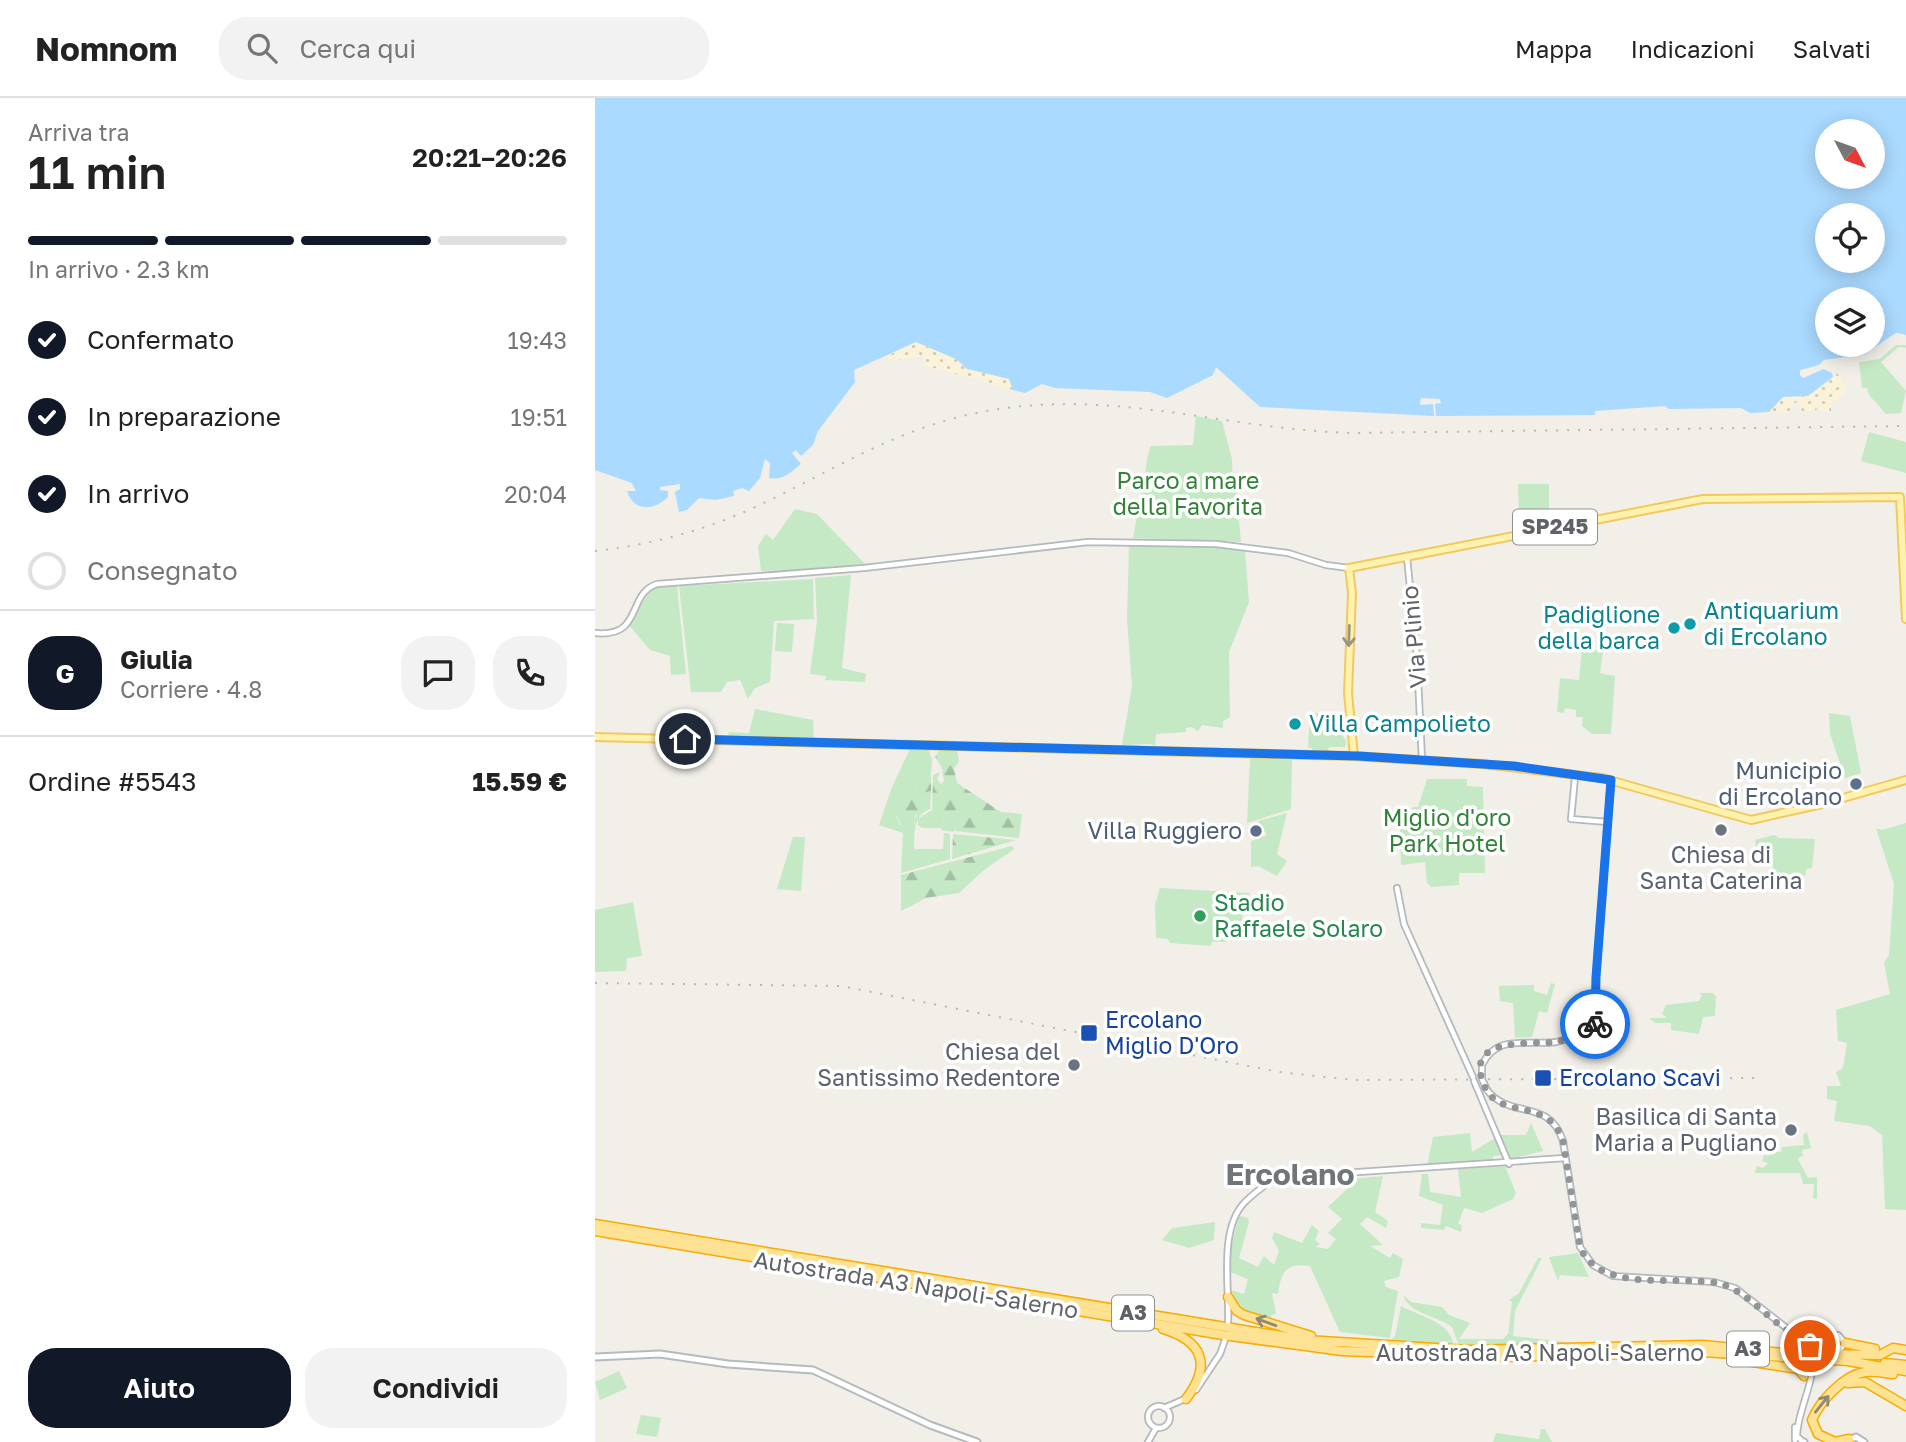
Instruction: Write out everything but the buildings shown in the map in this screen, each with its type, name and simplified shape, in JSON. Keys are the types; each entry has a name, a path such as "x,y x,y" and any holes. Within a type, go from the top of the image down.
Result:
{"highway":[{"name":"Autostrada A3 Napoli-Salerno","path":"595,1224 690,1244 1109,1316 1342,1351 1433,1356 1577,1353 1693,1345 1906,1365"},
{"name":"Autostrada A3 Napoli-Salerno","path":"599,1232 1286,1338 1380,1347 1577,1353"},
{"path":"1228,1297 1237,1311 1244,1315 1286,1330 1380,1347"},
{"path":"1109,1316 1175,1333 1193,1344 1202,1368 1197,1385 1183,1401"},
{"path":"1845,1343 1875,1349"},
{"path":"1806,1356 1880,1354 1893,1348 1906,1350"},
{"name":"Autostrada A3 Napoli-Salerno","path":"1591,1352 1702,1352 1848,1361 1906,1372"},
{"path":"1702,1352 1793,1368 1804,1376"},
{"path":"1848,1441 1825,1440 1813,1427 1817,1409 1844,1384 1863,1372 1906,1372"},
{"path":"1844,1384 1865,1382 1906,1406"}],"main road":[{"name":"SP245","path":"1349,568 1703,499 1900,497 1906,619"},
{"path":"1349,568 1352,593 1348,693 1354,756"},
{"path":"595,737 1354,756 1514,766 1574,777 1611,780 1751,820 1822,804 1906,780"},
{"path":"595,1357 660,1354 728,1364 813,1370 930,1425 977,1442"},
{"path":"1848,1441 1856,1437 1864,1442"}],"street":[{"name":"SP245","path":"595,633 613,634 624,629 652,585 868,567 1088,542 1216,544 1288,553 1326,565 1349,568"},
{"name":"Via Plinio","path":"1407,556 1420,702 1422,760"},
{"path":"1574,777 1571,819 1608,821"},
{"path":"1611,780 1594,1006 1590,1021 1578,1032 1557,1042 1504,1044 1490,1053 1482,1065 1482,1079 1487,1090 1500,1102 1540,1112 1551,1120 1560,1133 1580,1247 1593,1265 1613,1276 1714,1282 1735,1288 1800,1339 1816,1351 1840,1350 1845,1343 1838,1335 1800,1339"},
{"path":"1397,888 1404,924 1509,1164"},
{"path":"1228,1323 1227,1263 1237,1214 1245,1202 1275,1178 1280,1181 1284,1177 1509,1164 1566,1158"},
{"path":"1810,1346 1811,1338"},
{"path":"1154,1426 1167,1423 1169,1415 1212,1368 1225,1340"},
{"path":"1794,1431 1811,1389 1812,1366 1809,1388 1794,1431 1792,1441 1804,1442"},
{"path":"1804,1376 1809,1388"},
{"path":"1154,1426 1148,1418 1150,1411 1183,1401"},
{"path":"1164,1408 1169,1415"},
{"path":"1148,1442 1154,1426"},
{"path":"1794,1431 1804,1442"}],"green space":[{"path":"1896,345 1906,345 1906,348 1899,347 1881,362 1906,391 1901,413 1886,414 1869,395 1867,388 1862,388 1859,362 1879,359 1885,357"},
{"name":"Parco a mare della Favorita","path":"1196,416 1222,421 1232,459 1233,489 1237,490 1233,515 1239,521 1241,542 1133,538 1151,446 1193,445"},
{"path":"1869,432 1906,442 1906,473 1861,461"},
{"path":"1518,484 1549,484 1549,514 1519,516"},
{"path":"795,509 817,514 868,567 761,571 758,546 766,534 773,540"},
{"path":"1129,545 1216,547 1245,551 1249,602 1229,652 1230,717 1223,721 1223,728 1202,725 1198,731 1192,727 1186,728 1186,732 1156,734 1155,746 1122,745 1132,686 1127,619"},
{"path":"851,575 842,668 866,674 865,682 825,680 826,676 810,674 817,621 815,578"},
{"path":"813,579 814,619 774,621 770,682 755,688 748,699 740,680 727,682 721,692 691,692 679,586"},
{"path":"677,586 686,674 671,675 670,656 650,650 629,625 652,588"},
{"path":"777,623 794,624 792,652 775,651"},
{"path":"1582,649 1603,651 1600,673 1615,676 1611,734 1592,734 1582,726 1583,717 1576,717 1576,710 1565,708 1564,713 1557,712 1560,678 1579,680"},
{"path":"755,709 813,720 814,740 728,736 729,732 749,733"},
{"path":"1310,713 1345,713 1341,733 1346,741 1345,747 1329,747 1328,752 1308,748"},
{"path":"1829,713 1850,716 1861,773 1845,778 1830,734"},
{"path":"683,721 707,723 707,737 683,737"},
{"path":"910,749 928,749 932,759 931,775 916,784 918,789 903,813 896,815 900,825 909,819 914,826 926,791 931,791 930,809 917,820 914,849 943,849 944,833 950,834 950,859 901,873 903,833 879,825 892,787"},
{"path":"940,749 957,750 959,762 954,768 957,783 1001,812 1022,814 1019,838 955,831 957,822 954,832 941,830 944,814 932,811 933,775 940,772 937,779 941,784 944,781 942,768 935,757"},
{"path":"1250,758 1292,760 1291,809 1247,823"},
{"path":"931,775 931,791 926,792 922,807 925,810 915,815 914,826 910,827 908,820 901,825 896,814 903,813 913,791 916,793 918,789 916,784"},
{"name":"Miglio d'oro Park Hotel","path":"1427,779 1467,779 1467,786 1483,787 1485,873 1459,873 1459,885 1431,887 1427,883 1425,862 1401,865 1400,828 1413,807 1418,807"},
{"path":"930,811 940,811 944,815 941,828 922,828 918,825 918,819"},
{"name":"Villa Ruggiero","path":"1287,813 1277,854 1287,861 1277,876 1258,866 1251,867 1251,841 1267,835 1258,821"},
{"path":"1906,823 1906,1210 1885,1209 1882,1135 1870,1126 1834,1121 1837,1101 1827,1099 1827,1086 1841,1086 1836,1072 1843,1068 1847,1043 1838,1041 1836,1010 1890,994 1884,963 1889,955 1894,884 1876,828 1882,830"},
{"path":"953,834 1016,840 952,859"},
{"path":"1774,835 1779,838 1815,839 1812,868 1806,869 1806,874 1799,880 1797,876 1773,878 1773,857 1758,857 1755,840"},
{"path":"793,837 805,837 801,891 777,889"},
{"path":"1012,846 1014,849 984,870 959,893 926,898 901,911 901,875"},
{"name":"Stadio Raffaele Solaro","path":"1160,888 1250,893 1243,905 1242,925 1225,942 1212,942 1211,946 1170,943 1168,939 1156,938 1155,905"},
{"path":"633,902 642,956 627,958 626,971 595,972 595,910"},
{"path":"1551,983 1555,984 1547,1013 1539,1011 1532,1037 1515,1038 1513,1003 1500,1001 1499,986 1534,985 1534,991 1547,995"},
{"path":"1699,993 1712,993 1716,996 1715,1016 1703,1017 1699,1034 1671,1030 1671,1023 1655,1023 1649,1018 1667,1018 1662,1014 1666,1005 1699,1001 1702,995"},
{"path":"1531,1123 1543,1151 1511,1159 1500,1135 1526,1135"},
{"path":"1807,1132 1811,1148 1802,1150 1803,1155 1798,1159 1808,1178 1817,1177 1817,1199 1813,1198 1814,1184 1803,1184 1800,1173 1755,1173 1757,1166 1763,1168 1768,1163 1762,1161 1764,1155 1769,1156 1769,1151 1781,1152 1782,1147 1804,1145 1803,1135"},
{"path":"1470,1133 1472,1152 1495,1138 1502,1155 1493,1156 1493,1161 1427,1166 1433,1137"},
{"path":"1505,1166 1516,1193 1513,1199 1482,1213 1464,1208 1458,1224 1462,1225 1461,1232 1446,1226 1444,1230 1421,1228 1421,1223 1440,1225 1443,1205 1419,1196 1422,1174 1428,1174 1430,1192 1461,1197 1458,1169"},
{"path":"1383,1176 1375,1212 1388,1221 1386,1228 1367,1217 1360,1224 1383,1245 1370,1246 1390,1258 1393,1253 1403,1259 1399,1277 1384,1281 1386,1287 1398,1291 1390,1338 1340,1332 1310,1266 1290,1267 1283,1274 1278,1294 1272,1293 1276,1314 1271,1315 1271,1322 1239,1308 1231,1290 1244,1294 1248,1279 1230,1272 1230,1250 1239,1216 1248,1218 1249,1222 1239,1258 1258,1267 1264,1256 1274,1265 1279,1251 1272,1238 1274,1232 1302,1243 1312,1225 1319,1231 1315,1240 1320,1244 1316,1247 1328,1249 1336,1239 1328,1233 1342,1219 1328,1207 1347,1189 1351,1179"},
{"path":"1215,1222 1214,1240 1189,1248 1162,1240 1172,1228"},
{"path":"1578,1253 1589,1277 1560,1275 1558,1281 1549,1257"},
{"path":"1538,1258 1542,1258 1515,1311 1513,1336 1573,1343 1574,1347 1459,1346 1452,1327 1417,1311 1403,1295 1411,1302 1442,1307 1449,1315 1470,1323 1459,1339 1503,1339 1508,1334 1512,1302 1509,1300 1519,1293"},
{"path":"1401,1306 1448,1331 1453,1346 1390,1341 1395,1336"},
{"path":"619,1371 627,1388 600,1400 595,1382"},
{"path":"641,1415 661,1418 657,1437 636,1434"},
{"path":"1541,1429 1545,1429 1552,1442 1493,1442 1496,1433 1539,1439"}],"sand":[{"path":"916,342 956,359 967,369 1010,379 1013,390 924,365 924,356 888,361 887,356"},
{"path":"1837,373 1848,389 1831,404 1831,411 1820,412 1818,402 1816,411 1802,411 1799,402 1794,403 1789,412 1781,412 1780,402 1779,413 1770,411 1783,397 1808,396"}],"water":[{"path":"595,98 1906,98 1906,335 1896,333 1885,341 1885,287 1815,287 1815,357 1848,357 1824,360 1820,365 1800,370 1803,378 1823,369 1832,373 1833,377 1808,396 1783,397 1769,412 1750,413 1741,408 1669,409 1665,406 1595,411 1595,415 1436,416 1435,404 1441,403 1440,399 1421,398 1420,405 1433,404 1434,416 1260,407 1216,367 1213,375 1167,398 1150,392 1055,388 1042,384 1025,393 1013,390 1009,379 967,369 956,359 916,342 854,370 855,382 818,431 813,445 801,456 796,450 792,453 801,464 783,477 769,478 770,463 765,459 760,478 749,491 742,488 733,491 734,496 716,500 699,498 687,510 679,512 675,492 680,489 680,484 660,487 660,490 668,491 668,497 657,505 645,507 630,498 627,491 636,491 632,483 595,470"}],"pier":[{"path":"1896,333 1906,335 1906,338 1897,336 1885,345 1885,341"},
{"path":"1868,357 1825,363 1823,369 1803,378 1800,375 1800,371 1819,365 1824,360"}],"railway":[{"path":"595,551 656,541 715,524 910,432 967,415 1017,407 1066,404 1113,406 1302,430 1352,433 1906,426"},
{"path":"595,983 841,986 1279,1072 1354,1080 1760,1078"}],"way so far":[{"path":"1595,1024 1557,1042 1504,1044 1488,1055 1481,1070 1485,1087 1494,1098 1506,1105 1540,1112 1557,1126 1563,1141 1580,1247 1584,1256 1600,1270 1613,1276 1714,1282 1735,1288 1795,1336 1800,1339 1811,1338 1810,1346"}],"place":[{"name":"Antiquarium di Ercolano","path":"1690,624"},
{"name":"Padiglione della barca","path":"1674,628"},
{"name":"Villa Campolieto","path":"1295,724"},
{"name":"Municipio di Ercolano","path":"1856,784"},
{"name":"Chiesa di Santa Caterina","path":"1721,830"},
{"name":"Villa Ruggiero","path":"1256,831"},
{"name":"Stadio Raffaele Solaro","path":"1200,916"},
{"name":"Ercolano Miglio D'Oro","path":"1089,1033"},
{"name":"Chiesa del Santissimo Redentore","path":"1074,1065"},
{"name":"Ercolano Scavi","path":"1543,1078"},
{"name":"Basilica di Santa Maria a Pugliano","path":"1791,1130"}],"district":[{"name":"Ercolano","path":"1290,1175"}],"route":[{"path":"685,739 1358,756 1514,766 1574,777 1611,780 1601,899 1595,1024"}]}
